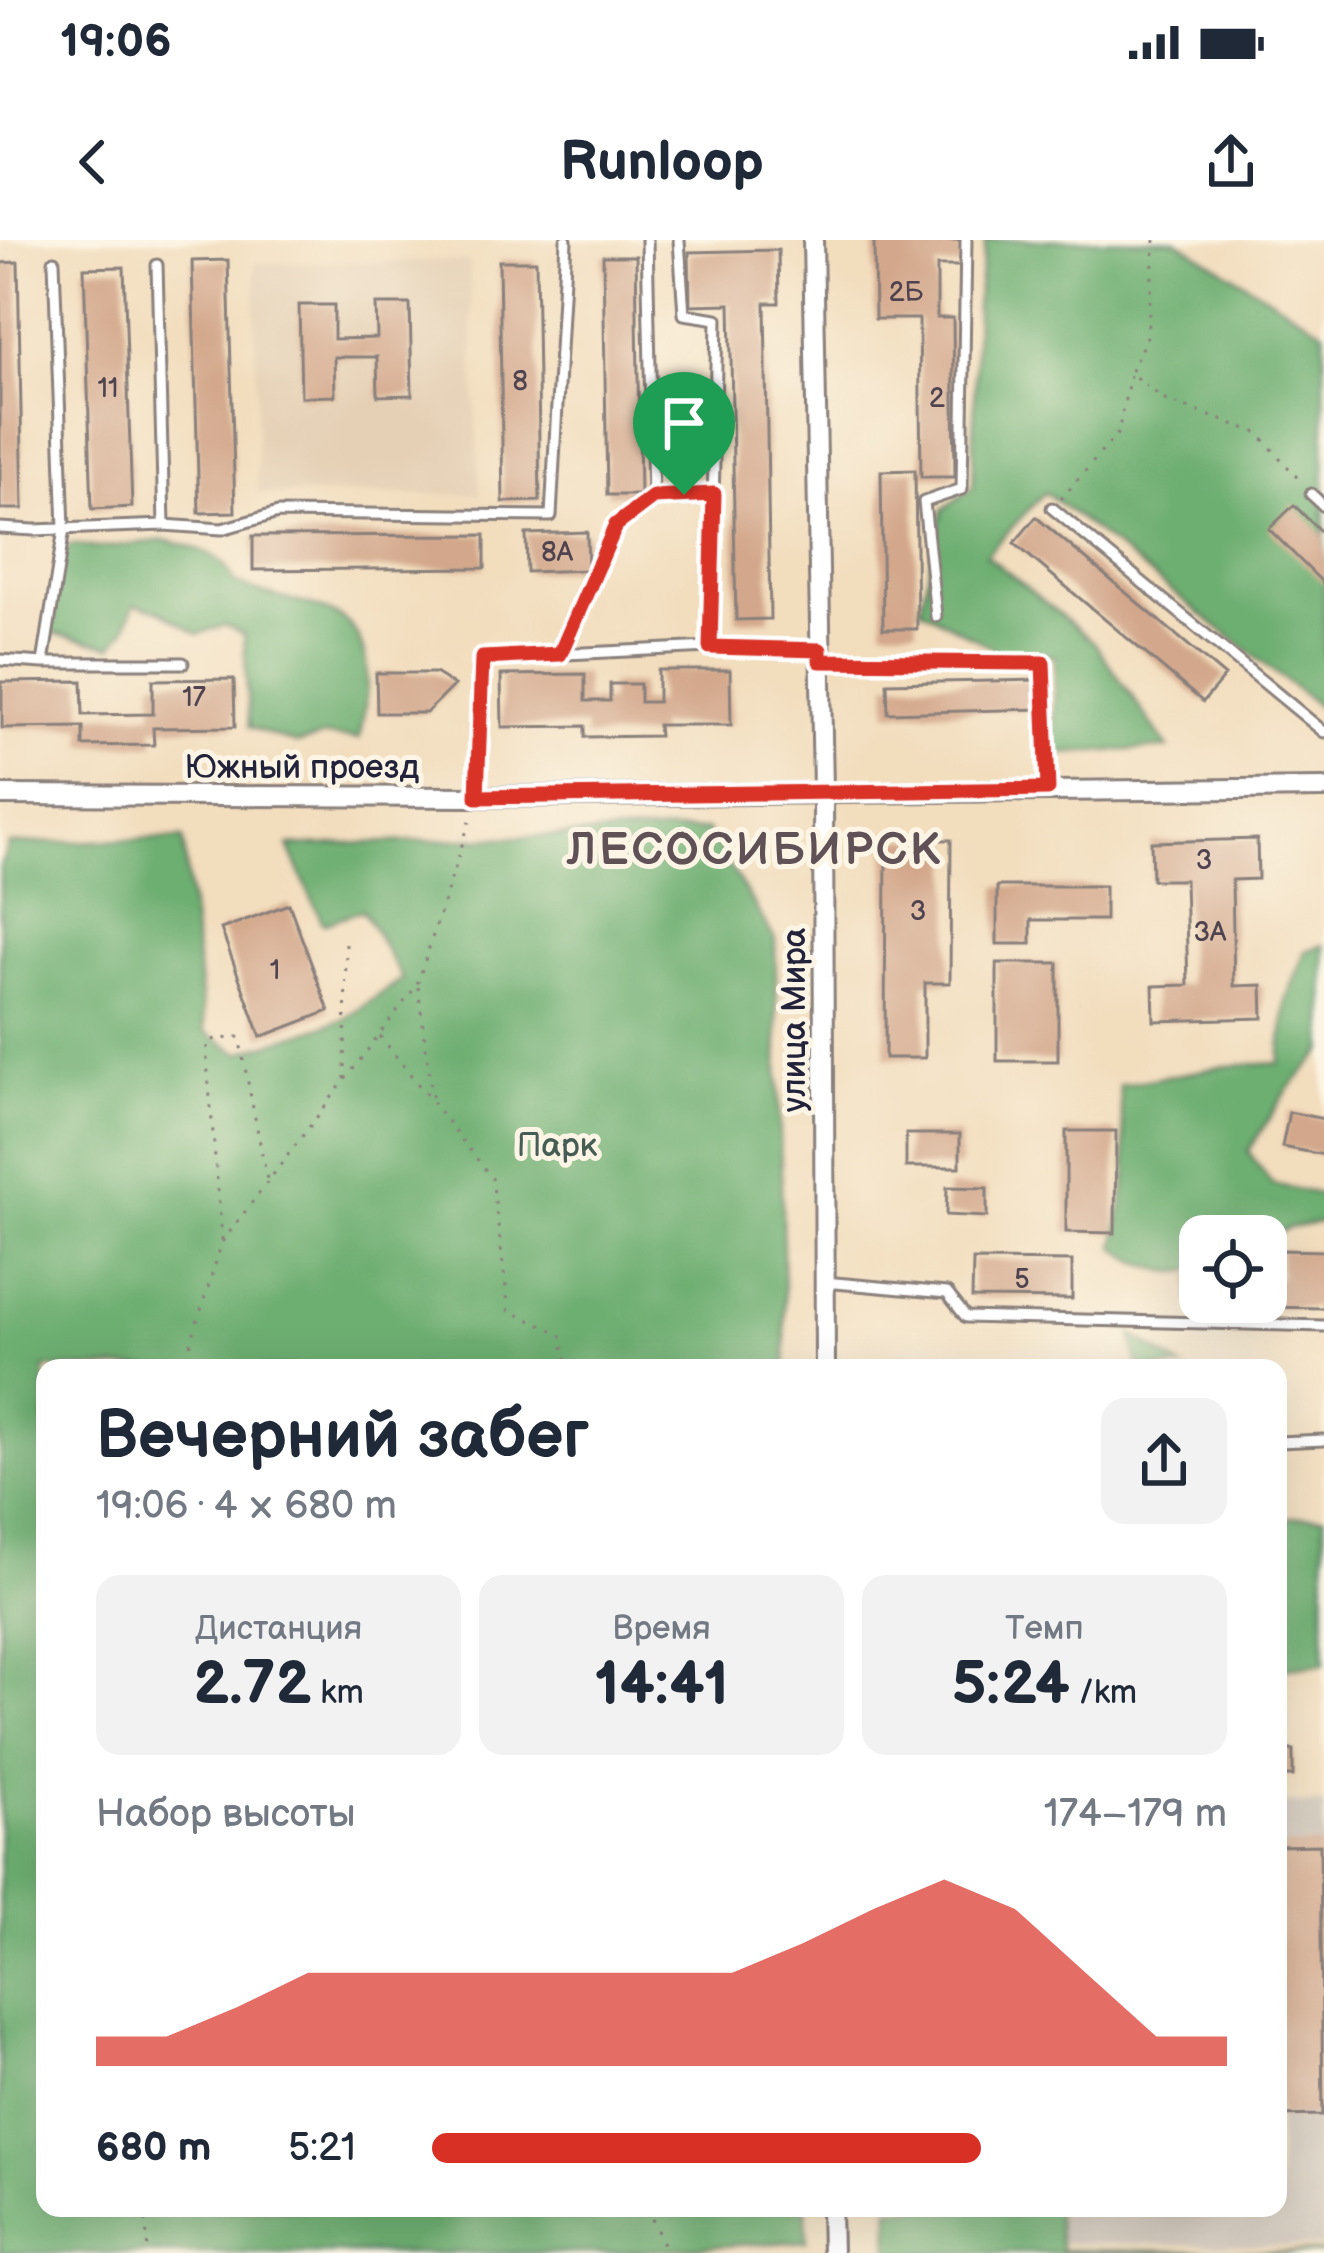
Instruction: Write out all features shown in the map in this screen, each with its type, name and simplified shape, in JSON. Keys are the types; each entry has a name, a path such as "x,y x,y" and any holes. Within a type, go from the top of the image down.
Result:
{"street":[{"name":"улица Мира","path":"813,240 823,791 824,1359"},
{"name":"Южный проезд","path":"0,795 477,797 1324,788"},
{"path":"831,2217 832,2253"}],"lane":[{"path":"0,528 164,524 222,529 278,513 551,516 566,240"},
{"path":"647,240 653,497 714,494"},
{"path":"679,240 684,314 717,319 710,647"},
{"path":"936,616 924,502 962,489 966,240"},
{"path":"43,663 64,529 53,261"},
{"path":"158,265 164,524"},
{"path":"1311,494 1324,506"},
{"path":"1052,508 1324,732"},
{"path":"477,797 482,658 710,647 1043,663 1048,789"},
{"path":"0,660 183,663"},
{"path":"824,1282 947,1293 966,1317 1324,1326"},
{"path":"1287,1442 1324,1440"}],"path":[{"path":"1052,508 1118,433 1130,373 1147,336 1155,240"},
{"path":"1130,373 1166,400 1258,433 1311,494"},
{"path":"560,654 610,532 653,497"},
{"path":"186,1359 222,1242 417,985 477,797"},
{"path":"345,1080 346,941"},
{"path":"417,985 433,1103"},
{"path":"379,1035 491,1178 509,1311 561,1334 565,1359"},
{"path":"222,1242 206,1050 210,1040 238,1037 268,1182"},
{"path":"146,2217 148,2253"},
{"path":"651,2217 667,2253"}],"shaded area":[{"path":"469,261 480,494 257,494 255,263"},
{"path":"1287,1803 1324,1804 1324,2247 1062,2243 1059,2217 1287,2217"}],"green space":[{"path":"986,240 1176,240 1324,331 1324,705 1318,706 1045,492 986,555 1094,642 1168,748 1053,754 1055,656 1005,655 920,608 943,509 973,487 976,305"},
{"path":"165,540 215,557 234,582 323,609 354,631 362,646 367,683 359,739 325,736 296,744 249,727 244,635 225,625 198,634 159,610 134,604 125,631 112,646 47,632 60,557 71,544 98,548"},
{"name":"Парк","path":"707,830 775,939 786,1359 36,1359 36,2217 806,2217 807,2241 605,2253 0,2253 0,867 9,844 183,838 205,1032 240,1053 345,1019 402,979 363,910 323,924 288,846"},
{"path":"1324,945 1324,1051 1289,1088 1248,1151 1272,1184 1324,1195 1324,1222 1287,1229 1287,1215 1179,1215 1179,1272 1155,1268 1124,1253 1115,1247 1127,1176 1119,1085 1227,1066 1280,1063 1286,1000 1305,951"},
{"path":"1132,1334 1170,1359 1136,1359"},
{"path":"1324,1516 1324,1664 1287,1668 1287,1518"},
{"path":"890,2217 1056,2217 1061,2250 1324,2253 889,2253"}],"building":[{"path":"874,240 961,240 961,266 937,266 937,318 953,318 955,477 921,477 919,319 875,319"},
{"path":"778,250 779,303 765,303 770,619 736,620 730,304 690,305 689,252"},
{"path":"603,256 636,256 640,495 607,495"},
{"path":"228,260 235,512 199,513 192,261"},
{"path":"499,261 536,261 540,501 503,502"},
{"path":"18,262 23,509 0,509 0,263"},
{"path":"124,267 132,507 92,509 84,268"},
{"path":"376,304 410,304 412,395 378,396 377,357 334,357 335,396 301,397 299,305 334,305 334,339 377,338"},
{"path":"915,470 917,629 883,629 881,471"},
{"path":"1294,505 1324,535 1324,584 1269,529"},
{"path":"1036,517 1225,676 1203,702 1014,543"},
{"path":"587,532 588,570 527,572 526,534"},
{"path":"485,535 485,568 253,570 253,536"},
{"path":"658,670 730,670 731,725 658,725 659,736 585,737 585,726 502,727 501,675 585,674 585,701 610,701 610,684 640,684 640,702 658,702"},
{"path":"376,673 435,673 454,685 426,713 377,713"},
{"path":"234,679 235,727 153,728 154,745 83,746 83,727 2,728 2,682 82,681 83,715 153,714 153,680"},
{"path":"1040,680 1041,709 888,713 887,683"},
{"path":"886,839 951,840 950,983 925,983 925,1058 885,1058"},
{"path":"1257,839 1258,879 1232,880 1234,986 1262,985 1263,1018 1154,1021 1153,986 1188,985 1185,880 1152,880 1151,842"},
{"path":"997,886 1105,886 1105,920 1031,920 1031,944 997,944"},
{"path":"289,904 329,1011 261,1037 221,929"},
{"path":"997,963 1058,963 1058,1061 997,1061"},
{"path":"1289,1112 1324,1119 1324,1155 1282,1147"},
{"path":"1066,1131 1116,1131 1115,1233 1066,1232"},
{"path":"906,1134 960,1134 960,1167 906,1167"},
{"path":"947,1187 987,1188 987,1217 946,1215"},
{"path":"1287,1250 1324,1251 1324,1308 1287,1307"},
{"path":"973,1260 1072,1261 1072,1299 972,1298"},
{"path":"1287,1750 1293,1750 1293,1776 1287,1776"},
{"path":"1320,1845 1323,2115 1287,2116 1287,1846"}],"district":[{"name":"ЛЕСОСИБИРСК","path":"755,848"}],"route":[{"path":"714,494 710,647 820,650 820,661 1043,663 1048,789 477,797 482,658 560,654 610,532 653,497 684,495 714,494"}]}
